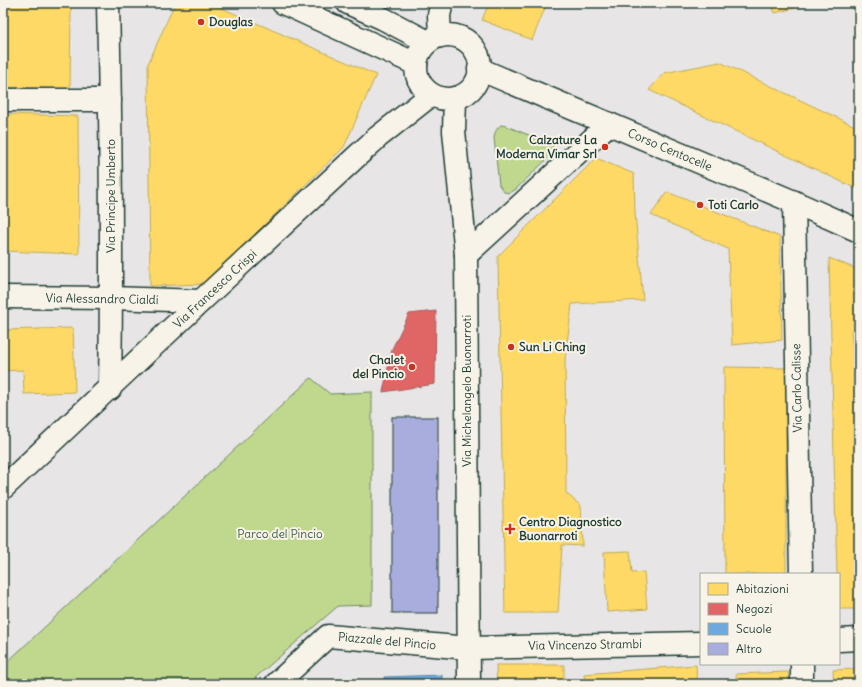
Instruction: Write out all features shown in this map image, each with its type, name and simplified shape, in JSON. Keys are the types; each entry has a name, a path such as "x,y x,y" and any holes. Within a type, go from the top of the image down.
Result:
{"street":[{"name":"Via Principe Umberto","path":"108,3 110,100 110,388"},
{"path":"283,3 416,64"},
{"path":"348,3 434,39"},
{"path":"434,39 442,3"},
{"path":"452,36 464,40 469,43 476,53 479,59 480,70 471,89 466,93 449,99 431,95 422,87 416,74 416,64 422,48 434,39 452,36"},
{"name":"Corso Centocelle","path":"480,70 794,202 859,231"},
{"name":"Via Francesco Crispi","path":"3,488 378,136 431,95"},
{"name":"Via Michelangelo Buonarroti","path":"455,98 454,131 466,255 469,684"},
{"path":"3,100 110,100"},
{"path":"466,255 609,124"},
{"name":"Via Carlo Calisse","path":"794,202 801,573"},
{"name":"Via Alessandro Cialdi","path":"3,297 201,301"},
{"name":"Piazzale del Pincio","path":"276,684 328,636 469,648"},
{"path":"840,640 859,639"},
{"name":"Via Vincenzo Strambi","path":"469,648 700,643"},
{"path":"802,665 802,684"}],"green space":[{"path":"501,125 549,143 554,148 553,153 515,190 509,193 504,192 499,185 494,138 496,131"},
{"name":"Parco del Pincio","path":"311,378 330,394 372,392 372,605 338,606 248,684 3,684 3,666"}],"building: Abitazioni":[{"path":"3,3 71,3 70,89 3,87"},
{"path":"175,3 210,3 376,75 344,147 204,284 150,286 148,64"},
{"path":"489,3 547,3 532,40 482,20"},
{"path":"771,3 814,3 775,13"},
{"path":"720,62 859,128 859,190 649,90 664,73"},
{"path":"3,114 78,116 79,254 3,251"},
{"path":"596,158 634,174 635,214 643,300 572,304 565,359 566,493 581,506 583,546 562,545 558,613 505,613 498,256"},
{"path":"667,192 780,237 782,340 732,345 728,249 651,215"},
{"path":"829,258 859,270 859,330 851,331 859,415 859,609 840,609 840,573 837,573"},
{"path":"73,328 75,392 24,394 23,370 3,371 3,330"},
{"path":"724,367 786,368 786,573 725,573"},
{"path":"630,551 632,573 644,572 647,609 607,612 604,552"},
{"path":"496,665 564,665 564,684 497,684"},
{"path":"696,665 697,684 585,684 584,674"},
{"path":"859,669 859,684 834,684 833,670"},
{"path":"788,672 789,684 737,684 736,674"}],"building: Negozi":[{"name":"Chalet del Pincio","path":"436,311 435,384 383,392 392,349 409,314"}],"building: Scuole":[{"path":"442,675 442,684 384,684 384,677"}],"building: Altro":[{"path":"392,417 438,417 438,613 392,613"}],"place":[{"name":"Douglas","path":"201,22"},
{"name":"Calzature La Moderna Vimar Srl","path":"605,147"},
{"name":"Toti Carlo","path":"700,205"},
{"name":"Sun Li Ching","path":"511,347"},
{"name":"Chalet del Pincio","path":"412,367"},
{"name":"Centro Diagnostico Buonarroti","path":"510,529"}]}
